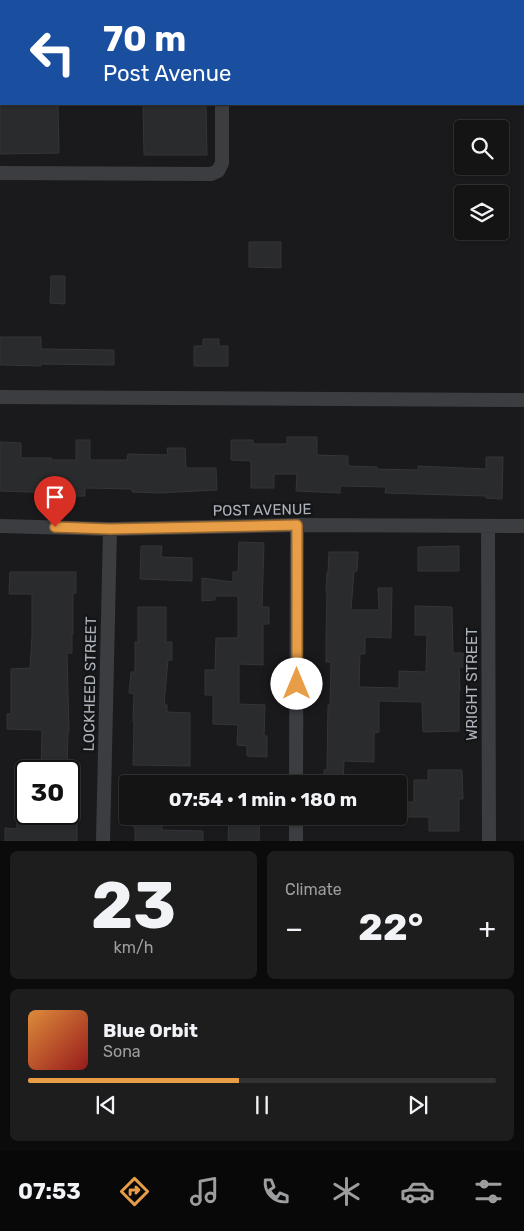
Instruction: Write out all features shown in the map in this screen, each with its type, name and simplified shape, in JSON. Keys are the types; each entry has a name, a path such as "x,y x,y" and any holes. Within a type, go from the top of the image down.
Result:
{"street":[{"path":"0,174 211,174 218,171 222,163 222,105"},
{"path":"0,397 524,400"},
{"path":"296,775 297,525"},
{"name":"POST AVENUE","path":"0,526 110,529 297,525 524,526"},
{"name":"WRIGHT STREET","path":"488,526 489,841"},
{"name":"LOCKHEED STREET","path":"103,841 110,529"},
{"path":"296,825 296,841"}],"building":[{"path":"0,105 58,105 59,153 0,154"},
{"path":"143,105 206,105 207,155 144,155"},
{"path":"249,242 281,242 281,268 249,267"},
{"path":"51,276 65,276 65,304 50,303"},
{"path":"0,337 41,337 41,349 114,350 114,365 0,365"},
{"path":"203,339 219,339 219,346 228,346 228,366 194,366 194,346 203,346"},
{"path":"287,437 317,437 317,455 348,456 348,466 377,467 377,469 418,470 418,466 486,469 486,457 503,457 502,499 486,498 486,496 385,493 386,487 340,486 340,493 296,491 297,474 274,474 274,488 251,488 251,461 231,460 231,440 253,440 253,444 287,444"},
{"path":"76,440 90,440 90,460 127,460 128,454 168,455 167,448 185,448 186,468 216,468 217,490 159,493 132,492 132,489 85,488 85,496 61,496 61,493 0,491 0,442 21,443 21,458 76,460"},
{"path":"239,542 264,543 262,607 269,607 269,624 263,624 263,665 239,664 239,704 265,705 264,736 267,736 267,757 247,756 247,746 237,745 238,725 213,724 213,695 205,695 205,670 215,670 216,638 238,638 238,596 215,596 215,600 202,601 202,578 233,582 233,572 238,572"},
{"path":"141,546 162,546 161,557 192,558 192,581 140,579"},
{"path":"459,546 459,571 418,571 418,547"},
{"path":"329,552 358,552 357,571 354,571 351,610 379,610 378,588 392,588 391,638 365,637 365,654 360,654 359,687 399,688 399,671 426,672 427,635 415,635 415,606 452,607 453,653 464,653 464,667 459,667 459,731 423,732 422,702 379,701 379,732 374,733 374,762 344,761 343,775 324,775 324,770 327,770 331,662 326,662 326,592"},
{"path":"10,572 76,572 76,593 73,593 72,653 67,653 69,732 67,760 41,760 42,730 7,729 7,714 11,714 11,669 30,668 32,636 32,594 9,594"},
{"path":"138,607 166,607 166,642 172,642 172,660 168,660 164,705 167,705 167,712 190,713 190,766 133,765 134,694 129,693 131,672 135,672 135,642 138,642"},
{"path":"428,770 462,770 463,799 459,799 459,831 429,831 429,817 407,817 407,802 414,802 414,780 428,780"},
{"path":"17,825 77,825 77,841 5,841 5,828 17,829"},
{"path":"133,825 162,825 162,830 203,831 203,841 135,841 135,827"},
{"path":"229,825 260,825 259,841 228,841"}],"route":[{"path":"55,527 110,529 297,525 297,684"}]}
